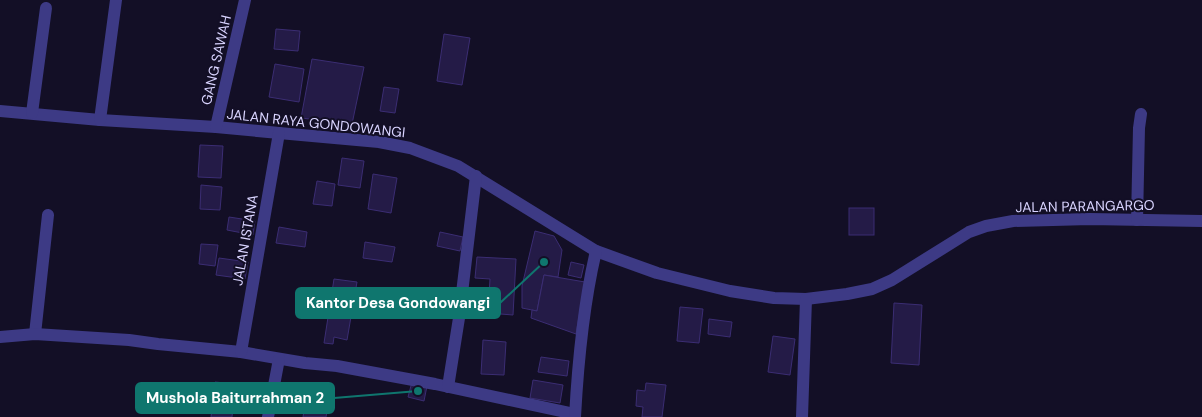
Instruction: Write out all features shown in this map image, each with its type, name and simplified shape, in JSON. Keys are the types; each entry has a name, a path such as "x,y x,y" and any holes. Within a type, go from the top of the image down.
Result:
{"street":[{"path":"100,120 116,0"},
{"name":"GANG SAWAH","path":"216,127 245,0"},
{"path":"32,113 46,8"},
{"name":"JALAN RAYA GONDOWANGI","path":"0,111 279,132 379,142 410,148 458,166 476,176 596,252 657,273 730,292 774,298 806,299"},
{"path":"1137,220 1138,138 1141,114"},
{"name":"JALAN ISTANA","path":"241,352 279,132"},
{"path":"448,387 476,176"},
{"path":"34,334 48,215"},
{"name":"JALAN PARANGARGO","path":"806,299 872,289 892,280 969,232 986,226 1013,221 1090,219 1202,221"},
{"path":"0,338 34,334 129,340 188,348 241,352 337,366 448,387 575,416 578,355 596,252"},
{"path":"802,417 806,299"},
{"path":"268,417 279,359"}],"building":[{"path":"276,29 300,31 298,51 274,49"},
{"path":"444,34 470,38 462,85 437,81"},
{"path":"312,59 364,67 352,124 301,118"},
{"path":"275,64 304,69 299,102 269,97"},
{"path":"384,87 399,89 395,113 380,111"},
{"path":"200,145 223,146 221,178 198,177"},
{"path":"342,158 364,161 360,188 338,185"},
{"path":"373,174 397,178 391,213 368,209"},
{"path":"317,181 335,184 332,206 313,204"},
{"path":"201,185 222,187 220,210 200,209"},
{"path":"849,208 874,208 874,235 849,235"},
{"path":"229,217 255,221 253,235 227,230"},
{"path":"279,227 307,232 305,247 276,243"},
{"path":"535,231 554,236 562,250 558,277 544,275 537,311 522,308 522,286"},
{"path":"440,232 463,237 460,251 437,246"},
{"path":"365,242 395,247 392,262 363,258"},
{"path":"201,244 218,245 215,266 199,264"},
{"path":"477,257 516,259 513,315 488,313 490,279 475,278"},
{"path":"219,258 248,262 245,279 216,275"},
{"path":"571,262 584,265 581,278 568,275"},
{"path":"544,275 585,282 576,334 531,318 532,310 537,311"},
{"path":"334,279 357,282 347,340 334,337 333,344 324,343"},
{"path":"894,303 922,305 919,365 891,363"},
{"path":"680,307 703,309 699,343 677,341"},
{"path":"709,319 732,322 730,337 708,334"},
{"path":"773,336 795,339 790,375 768,372"},
{"path":"483,340 506,342 504,375 481,374"},
{"path":"541,357 569,361 567,376 538,372"},
{"path":"533,380 563,385 560,403 530,398"},
{"path":"215,382 235,384 232,417 211,417"},
{"path":"412,382 427,386 424,401 408,397"},
{"path":"646,383 666,385 662,417 642,417 643,407 636,406 637,390 645,391"},
{"path":"307,390 330,393 326,417 303,417"}],"place":[{"name":"Kantor Desa Gondowangi","path":"544,262"},
{"name":"Mushola Baiturrahman 2","path":"418,391"}]}
